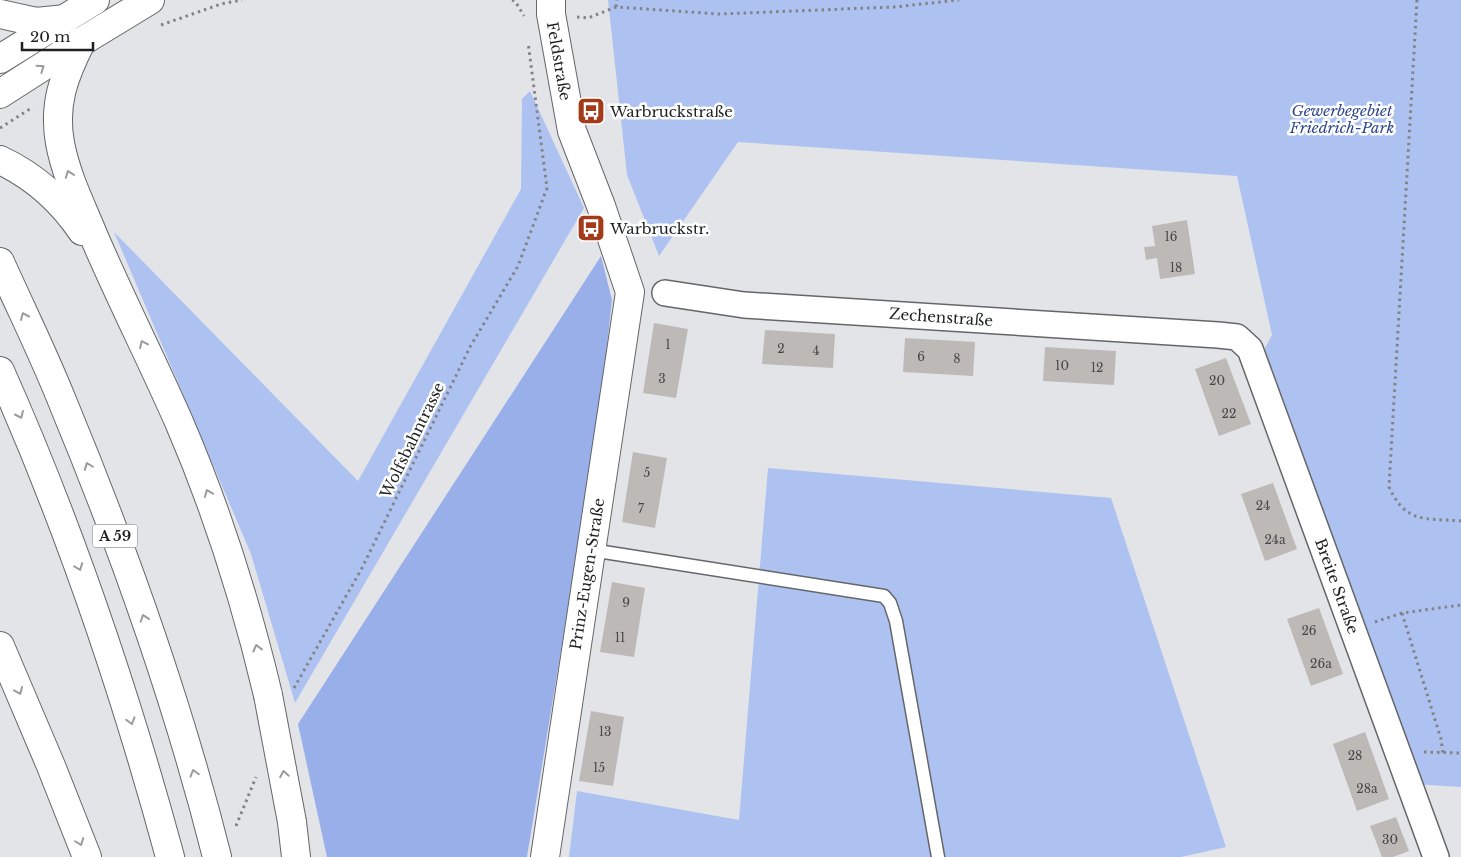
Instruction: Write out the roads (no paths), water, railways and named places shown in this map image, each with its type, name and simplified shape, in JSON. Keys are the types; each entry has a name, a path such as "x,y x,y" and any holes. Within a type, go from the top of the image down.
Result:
{"main road":[{"path":"0,59 95,0"},
{"path":"0,94 80,42 150,0"},
{"name":"Feldstraße","path":"551,0 551,14 572,131 601,206 630,292"},
{"path":"0,14 36,22 66,19"},
{"path":"80,42 67,69 61,90 58,118 60,142 66,170 107,267 179,422 211,501 252,630 280,694 296,857"},
{"path":"0,160 20,169 46,188 73,217 107,267"},
{"name":"A 59","path":"0,262 63,402 127,568 170,693 217,857"},
{"name":"Prinz-Eugen-Straße","path":"545,857 630,292"},
{"name":"A 59","path":"0,371 23,422 83,580 126,704 170,857"},
{"path":"0,646 51,766 86,857"}],"street":[{"name":"Zechenstraße","path":"665,293 744,305 1218,335"},
{"name":"Breite Straße","path":"1218,335 1237,337 1250,349 1436,857"}],"lane":[{"path":"591,550 884,596 890,603 896,622 938,857"}],"place":[{"name":"Warbruckstraße","path":"591,111"},
{"name":"Warbruckstr.","path":"591,228"}],"park label":[{"name":"Gewerbegebiet Friedrich-Park","path":"1342,118"}]}
